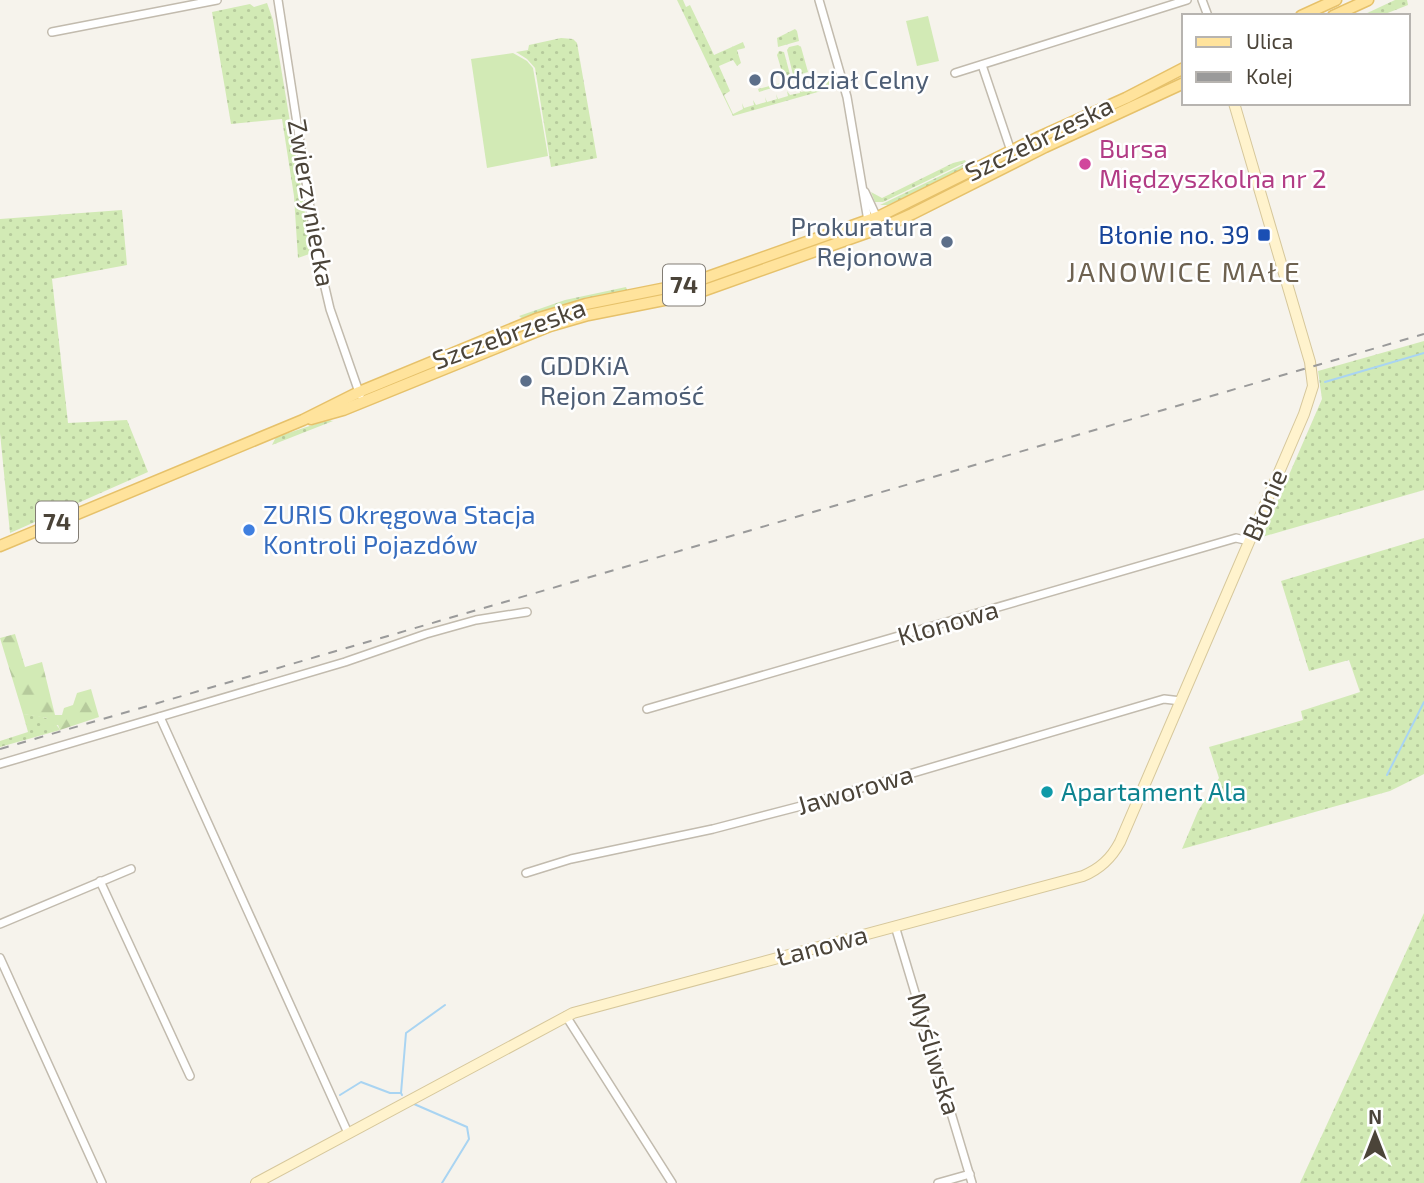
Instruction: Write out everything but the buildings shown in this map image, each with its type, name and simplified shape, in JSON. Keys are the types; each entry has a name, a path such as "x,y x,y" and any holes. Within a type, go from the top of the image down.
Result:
{"main road":[{"path":"1305,14 1336,0"},
{"path":"1337,14 1368,0"},
{"name":"Szczebrzeska","path":"0,546 300,421 323,417 361,397 550,326 588,315 694,294 873,223 1011,151 1182,69"},
{"name":"Szczebrzeska","path":"873,223 912,214 1045,147 1182,84"}],"street":[{"path":"52,32 217,0"},
{"name":"Zwierzyniecka","path":"278,0 317,253 334,321 361,397"},
{"path":"819,0 847,97 864,190 873,223"},
{"path":"955,73 1187,0"},
{"path":"982,65 1011,151"},
{"name":"Błonie","path":"1079,877 1100,867 1116,849 1304,414 1313,383 1306,349 1235,105"},
{"name":"Klonowa","path":"647,709 732,687 1236,538 1249,541"},
{"path":"0,764 345,662 426,634 476,620 527,612"},
{"name":"Jaworowa","path":"526,873 571,859 691,834 801,806 1164,699 1181,701"},
{"path":"160,717 348,1133"},
{"path":"0,924 131,869"},
{"name":"Łanowa","path":"256,1183 566,1016 1079,877"},
{"path":"100,881 190,1076"},
{"name":"Myśliwska","path":"895,926 972,1183"},
{"path":"0,958 102,1183"},
{"path":"566,1016 672,1183"},
{"path":"938,1183 970,1174"}],"green space":[{"path":"677,0 683,0 686,7 690,5 714,55 743,42 745,48 737,50 741,63 737,66 733,60 719,66 730,91 724,95 733,114 743,109 742,103 744,108 754,105 753,100 756,105 766,102 765,97 767,102 777,99 776,94 778,99 788,96 787,91 790,95 800,93 799,88 801,92 811,90 810,85 812,89 823,87 822,80 829,77 832,88 733,116"},
{"path":"1395,0 1407,0 1408,5 1385,14 1365,14"},
{"path":"267,3 273,20 312,253 298,258 294,196 282,119 231,124 212,12"},
{"path":"928,16 939,61 917,66 906,21"},
{"path":"795,29 799,41 778,47 777,38"},
{"path":"561,38 573,39 577,43 597,158 551,167 535,68 516,52 528,50 529,45"},
{"path":"798,45 801,47 808,72 801,74 802,80 798,81 794,79 787,50"},
{"path":"779,51 784,52 792,82 759,92 758,89 785,82 777,55"},
{"path":"513,53 533,68 548,156 487,168 471,59"},
{"path":"966,162 883,202 875,202 871,192 882,198 953,163"},
{"path":"967,163 969,167 954,176 888,205 880,205"},
{"path":"122,210 127,265 52,279 68,423 127,420 148,472 10,533 0,433 0,219"},
{"path":"626,287 628,292 523,319 519,316 565,300"},
{"path":"1424,341 1424,490 1262,537 1322,399 1318,371"},
{"path":"328,420 333,421 272,445 276,437"},
{"path":"1424,538 1424,774 1390,791 1182,849 1198,811 1219,778 1209,747 1303,720 1301,711 1360,692 1349,660 1309,671 1281,581"},
{"path":"15,634 25,667 42,662 55,715 62,715 64,708 73,705 77,693 91,689 99,717 60,730 58,725 49,727 47,718 23,714 0,638"},
{"path":"23,714 49,719 60,730 0,747 0,741 28,732"},
{"path":"1424,913 1424,1183 1300,1183"}],"waterway":[{"path":"1325,382 1424,353"},
{"path":"1387,775 1424,702"},
{"path":"401,1093 406,1033 445,1005"},
{"path":"340,1095 361,1082 402,1095"},
{"path":"414,1104 467,1127 469,1139 442,1183"}],"railway":[{"path":"0,749 1424,334"}],"place":[{"name":"Oddział Celny","path":"755,80"},
{"name":"Bursa Międzyszkolna nr 2","path":"1085,164"},
{"name":"Błonie no. 39","path":"1264,235"},
{"name":"Prokuratura Rejonowa","path":"947,242"},
{"name":"GDDKiA Rejon Zamość","path":"526,381"},
{"name":"ZURIS Okręgowa Stacja Kontroli Pojazdów","path":"249,530"},
{"name":"Apartament Ala","path":"1047,792"}],"district":[{"name":"JANOWICE MAŁE","path":"1184,272"}]}
